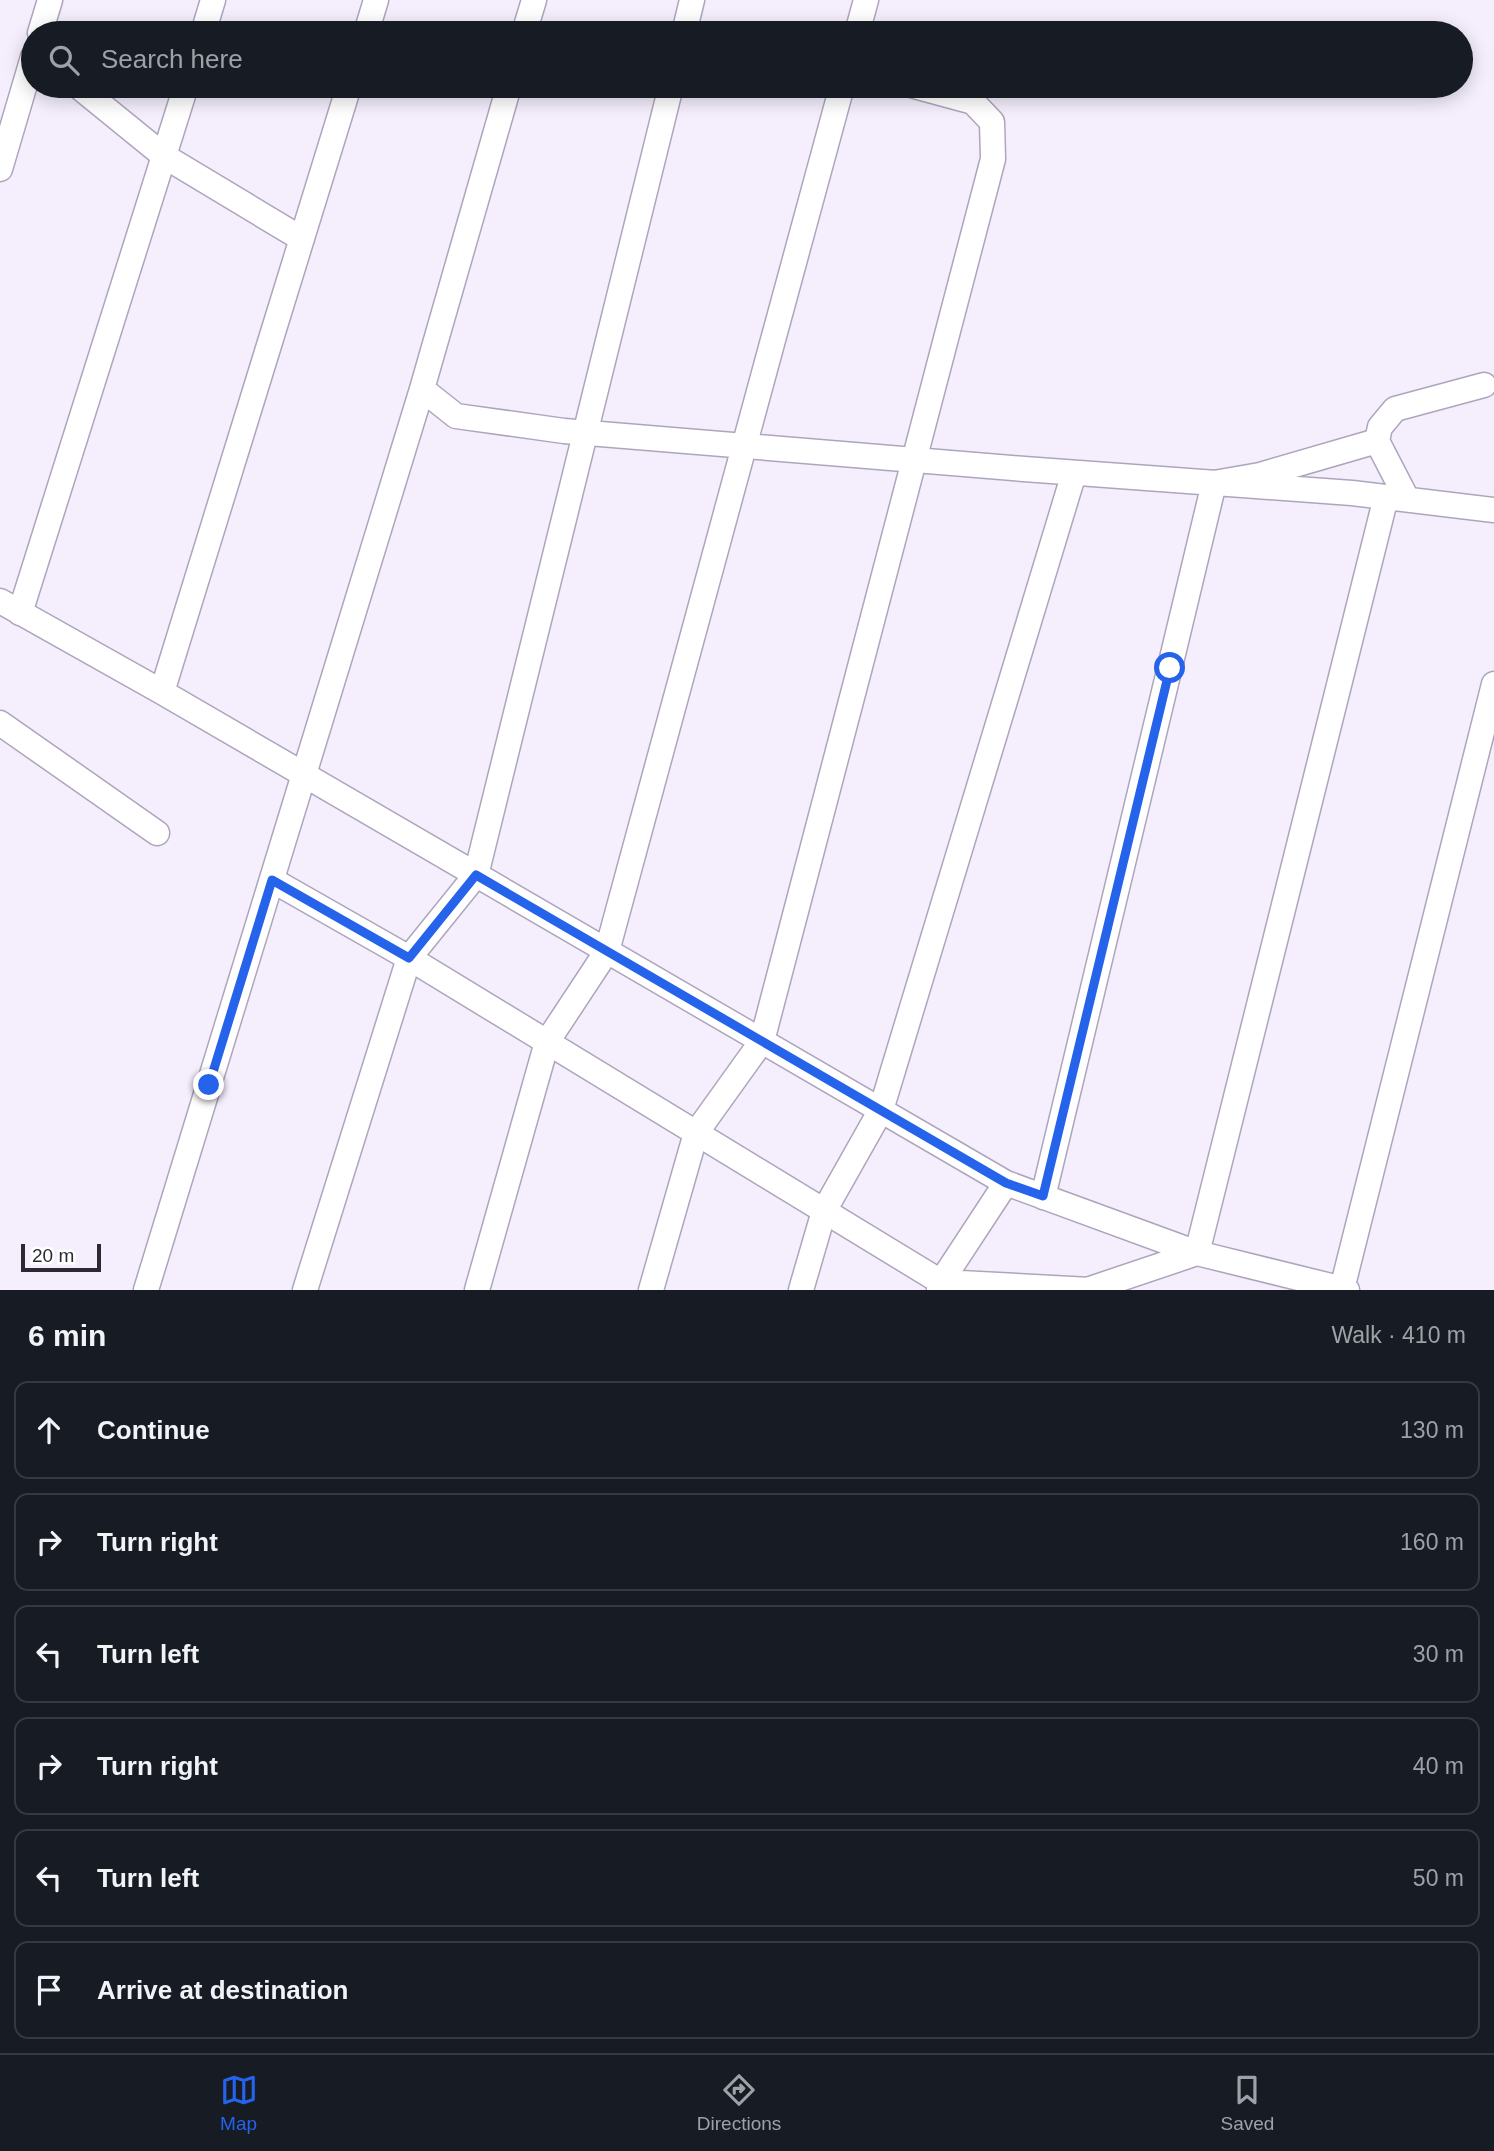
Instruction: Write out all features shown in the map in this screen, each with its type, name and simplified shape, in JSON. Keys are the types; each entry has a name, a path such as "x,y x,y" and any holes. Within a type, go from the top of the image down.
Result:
{"street":[{"path":"44,21 50,0"},
{"path":"207,21 214,0"},
{"path":"370,21 376,0"},
{"path":"528,21 534,0"},
{"path":"687,21 692,0"},
{"path":"860,21 866,0"},
{"path":"0,169 21,98"},
{"path":"93,98 164,156 302,239"},
{"path":"182,98 10,607 162,692 1006,1183 1198,1253 1263,1280 1345,1289 1494,684"},
{"path":"162,692 345,98"},
{"path":"146,1290 422,389 506,98"},
{"path":"305,1290 409,958 476,875 668,98"},
{"path":"477,1290 547,1042 607,951 839,98"},
{"path":"651,1290 696,1133 762,1041 993,159 992,122 973,102 958,98"},
{"path":"1198,1253 1396,498 1377,441 1380,426 1395,409 1491,386"},
{"path":"422,389 456,416 585,433 1396,498 1494,510"},
{"path":"1214,483 1261,475 1377,441"},
{"path":"801,1290 824,1211 881,1110 1074,473"},
{"path":"1043,1196 1214,483"},
{"path":"0,723 157,832"},
{"path":"272,880 409,958 946,1287 1090,1289 1198,1253"},
{"path":"946,1287 1006,1183"}],"route":[{"path":"209,1085 272,880 409,958 476,875 1006,1183 1043,1196 1170,668"}]}
